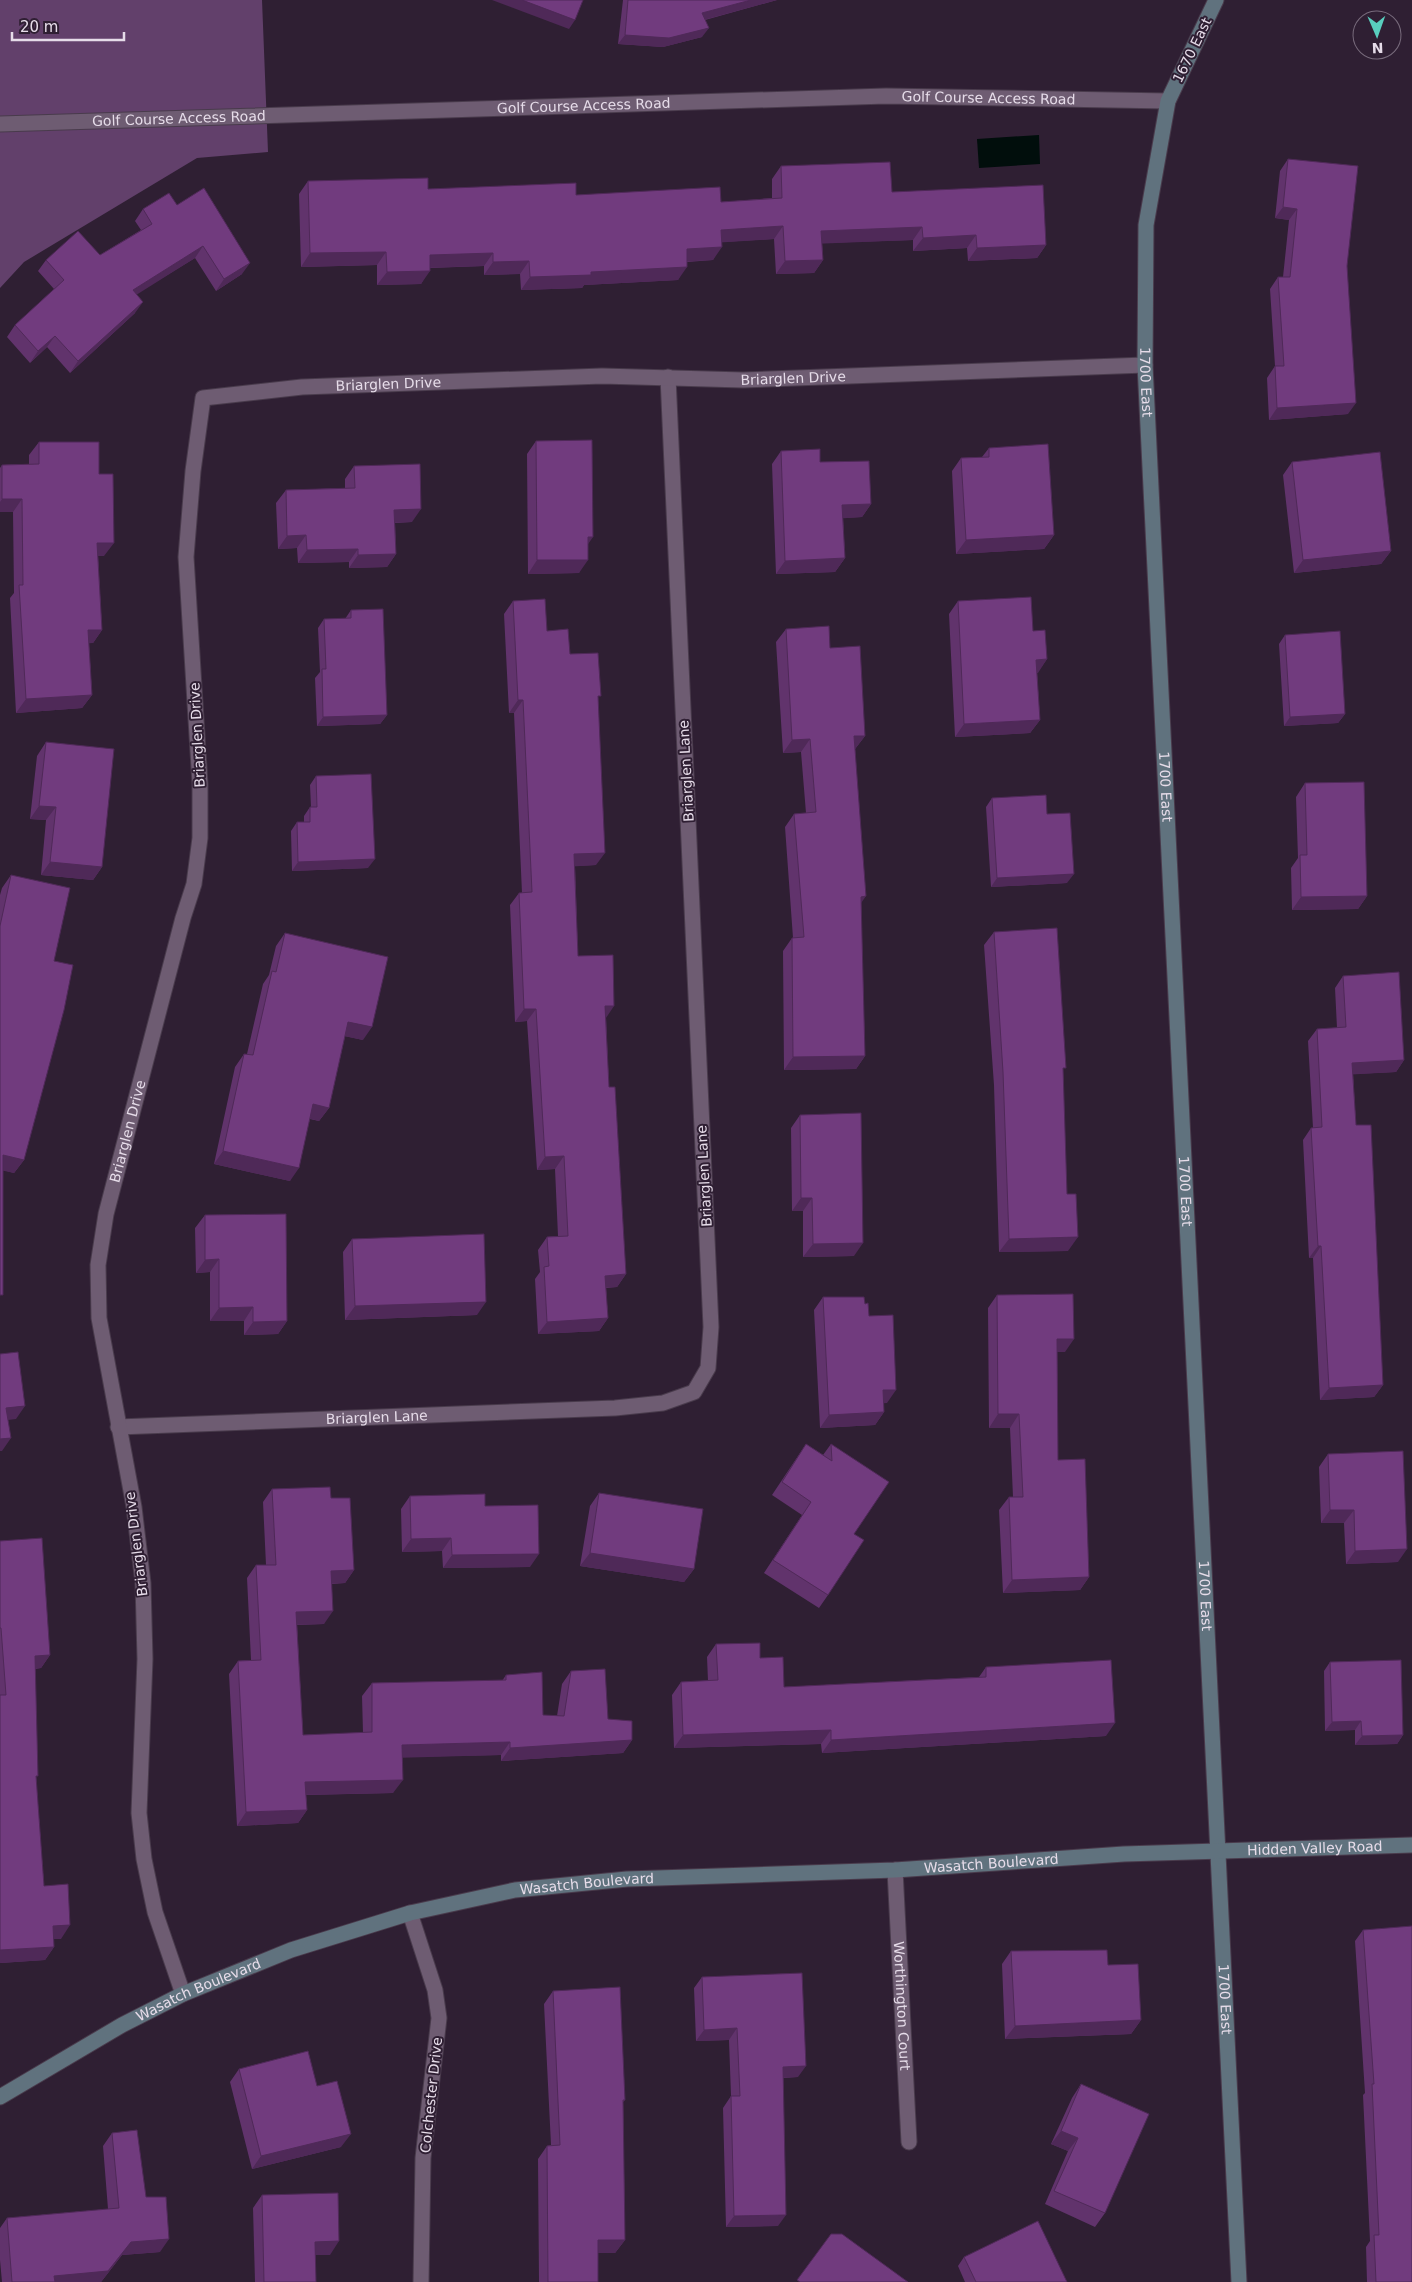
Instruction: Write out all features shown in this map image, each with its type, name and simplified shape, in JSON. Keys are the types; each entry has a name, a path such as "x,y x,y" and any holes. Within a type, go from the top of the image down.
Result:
{"main road":[{"name":"1670 East","path":"1168,101 1216,0"},
{"name":"1700 East","path":"1168,101 1146,225 1145,365 1239,2282"},
{"name":"Hidden Valley Road","path":"1218,1851 1412,1845"},
{"name":"Wasatch Boulevard","path":"0,2097 122,2025 183,1994 291,1950 410,1913 514,1890 627,1879 895,1870 1124,1854 1218,1851"}],"street":[{"name":"Golf Course Access Road","path":"0,124 886,96 1168,101"},
{"name":"Briarglen Drive","path":"183,1994 155,1912 144,1859 140,1823 139,1778 145,1660 143,1583 134,1507 98,1318 98,1265 106,1214 183,918 194,884 200,838 200,784 186,557 193,471 203,398 302,387 602,376 742,380 1145,365"},
{"name":"Briarglen Lane","path":"118,1427 606,1409 663,1403 694,1392 708,1368 710,1317 668,377"},
{"name":"Worthington Court","path":"895,1870 909,2142"},
{"name":"Colchester Drive","path":"410,1913 435,1990 439,2018 423,2158 421,2282"}],"shaded area":[{"path":"0,0 262,0 268,152 197,158 24,262 0,288"},
{"path":"1039,135 1040,164 979,168 977,139"}],"building":[{"path":"522,0 583,0 575,20"},
{"path":"628,0 751,0 702,13 709,28 669,38 625,35"},
{"path":"1288,159 1358,166 1347,266 1356,403 1277,408 1275,366 1284,366 1278,277 1290,277 1297,209 1283,207"},
{"path":"890,162 892,192 1043,185 1046,245 977,248 976,235 923,238 922,227 821,231 823,260 785,261 783,226 721,230 722,247 687,249 687,267 591,272 591,275 530,277 529,261 493,262 493,253 430,255 430,271 387,272 386,252 310,253 308,181 428,178 428,189 576,183 576,195 720,187 721,202 782,198 781,166"},
{"path":"204,188 250,263 224,279 203,246 133,290 143,302 78,361 55,336 38,351 15,325 64,280 46,260 78,231 100,255 152,224 143,209 169,193 177,205"},
{"path":"592,440 593,537 588,537 588,560 537,560 536,441"},
{"path":"39,442 99,442 99,474 113,474 114,543 97,543 102,630 88,630 92,695 26,699 19,585 23,585 22,499 2,499 2,465 39,464"},
{"path":"1048,444 1054,535 966,540 961,458 989,457 989,448"},
{"path":"820,449 820,462 869,461 871,504 842,505 845,558 785,561 781,451"},
{"path":"1380,452 1391,551 1303,560 1292,462"},
{"path":"420,464 421,509 394,510 396,554 358,555 358,549 307,550 306,535 287,536 286,490 355,488 354,466"},
{"path":"1031,597 1033,631 1045,630 1047,659 1036,660 1040,720 964,724 958,601"},
{"path":"545,599 547,631 568,629 570,654 598,653 601,696 598,696 605,853 574,854 578,956 613,955 614,1006 605,1006 609,1087 615,1087 626,1274 605,1276 608,1318 547,1322 544,1267 549,1266 547,1237 568,1236 564,1156 545,1157 536,1009 524,1009 519,893 532,892 523,700 518,700 513,601"},
{"path":"383,609 387,715 323,717 322,669 326,669 324,619 351,618 351,610"},
{"path":"829,626 830,648 860,646 865,736 854,736 866,896 861,897 865,1056 793,1057 792,938 804,937 794,814 816,812 810,739 792,740 786,629"},
{"path":"1340,631 1345,714 1290,717 1285,635"},
{"path":"46,742 114,749 102,867 50,862 56,807 39,806"},
{"path":"371,774 375,859 298,862 297,822 310,822 310,807 317,807 316,776"},
{"path":"1364,782 1367,896 1301,897 1300,855 1307,855 1305,783"},
{"path":"1046,795 1047,814 1070,813 1074,874 997,878 992,798"},
{"path":"11,875 70,888 54,961 73,965 64,1010 24,1160 3,1155 3,1295 0,1295 0,926"},
{"path":"1057,928 1066,1068 1063,1068 1067,1194 1076,1194 1078,1237 1009,1239 1003,1072 994,932"},
{"path":"285,933 388,957 372,1027 348,1022 329,1108 313,1104 299,1168 223,1151 244,1054 253,1055 272,971 276,972"},
{"path":"1399,972 1404,1060 1352,1063 1356,1125 1371,1125 1383,1385 1329,1388 1321,1246 1318,1246 1311,1128 1322,1127 1317,1029 1346,1027 1343,976"},
{"path":"861,1113 863,1243 813,1244 812,1198 801,1198 800,1115"},
{"path":"286,1214 287,1321 253,1322 253,1307 219,1308 219,1259 205,1260 205,1215"},
{"path":"484,1234 486,1302 355,1306 352,1239"},
{"path":"1073,1294 1074,1339 1057,1339 1058,1460 1085,1459 1089,1577 1012,1580 1009,1497 1023,1497 1019,1414 998,1414 997,1295"},
{"path":"823,1297 864,1297 865,1304 868,1303 869,1316 893,1315 896,1390 883,1390 884,1412 829,1415"},
{"path":"18,1352 25,1406 6,1408 11,1438 0,1439 0,1354"},
{"path":"806,1444 832,1461 831,1444 889,1482 854,1534 864,1540 828,1595 773,1560 811,1502 782,1482"},
{"path":"1403,1451 1407,1549 1355,1551 1354,1510 1330,1510 1328,1454"},
{"path":"330,1487 331,1498 350,1498 354,1570 331,1571 333,1611 296,1612 303,1735 372,1732 372,1683 506,1680 506,1675 542,1672 543,1715 564,1716 571,1671 605,1669 608,1719 632,1721 632,1740 510,1748 510,1742 402,1745 403,1780 305,1782 307,1810 246,1812 238,1661 261,1660 256,1565 276,1565 272,1489"},
{"path":"599,1493 703,1509 694,1569 590,1553"},
{"path":"485,1494 485,1506 538,1505 539,1554 452,1555 451,1538 411,1539 410,1496"},
{"path":"42,1538 50,1655 35,1656 38,1776 36,1776 44,1886 68,1884 70,1925 53,1926 54,1947 0,1950 0,1695 6,1695 0,1628 0,1541"},
{"path":"760,1643 760,1658 783,1657 784,1687 986,1677 986,1667 1111,1660 1115,1723 831,1740 831,1730 683,1735 681,1682 718,1680 716,1644"},
{"path":"1401,1660 1403,1735 1362,1736 1361,1721 1332,1722 1330,1662"},
{"path":"1412,1926 1412,2282 1376,2282 1374,2235 1379,2235 1372,2084 1374,2084 1363,1930"},
{"path":"1107,1950 1108,1965 1138,1964 1141,2020 1015,2026 1011,1951"},
{"path":"802,1973 806,2066 783,2067 786,2215 734,2216 731,2096 740,2096 737,2028 704,2030 702,1977"},
{"path":"620,1987 625,2100 623,2100 625,2240 598,2240 598,2282 548,2282 547,2146 560,2145 553,1991"},
{"path":"308,2051 317,2086 337,2081 351,2134 261,2156 239,2069"},
{"path":"1081,2084 1149,2114 1105,2213 1054,2191 1078,2138 1061,2131"},
{"path":"137,2130 146,2197 166,2197 169,2239 131,2242 108,2271 54,2276 55,2282 12,2282 7,2218 119,2208 112,2133"},
{"path":"338,2193 339,2241 315,2242 316,2282 264,2282 262,2195"},
{"path":"1038,2221 1067,2282 976,2282 964,2257"},
{"path":"831,2234 842,2234 908,2282 800,2282 797,2280"}]}
